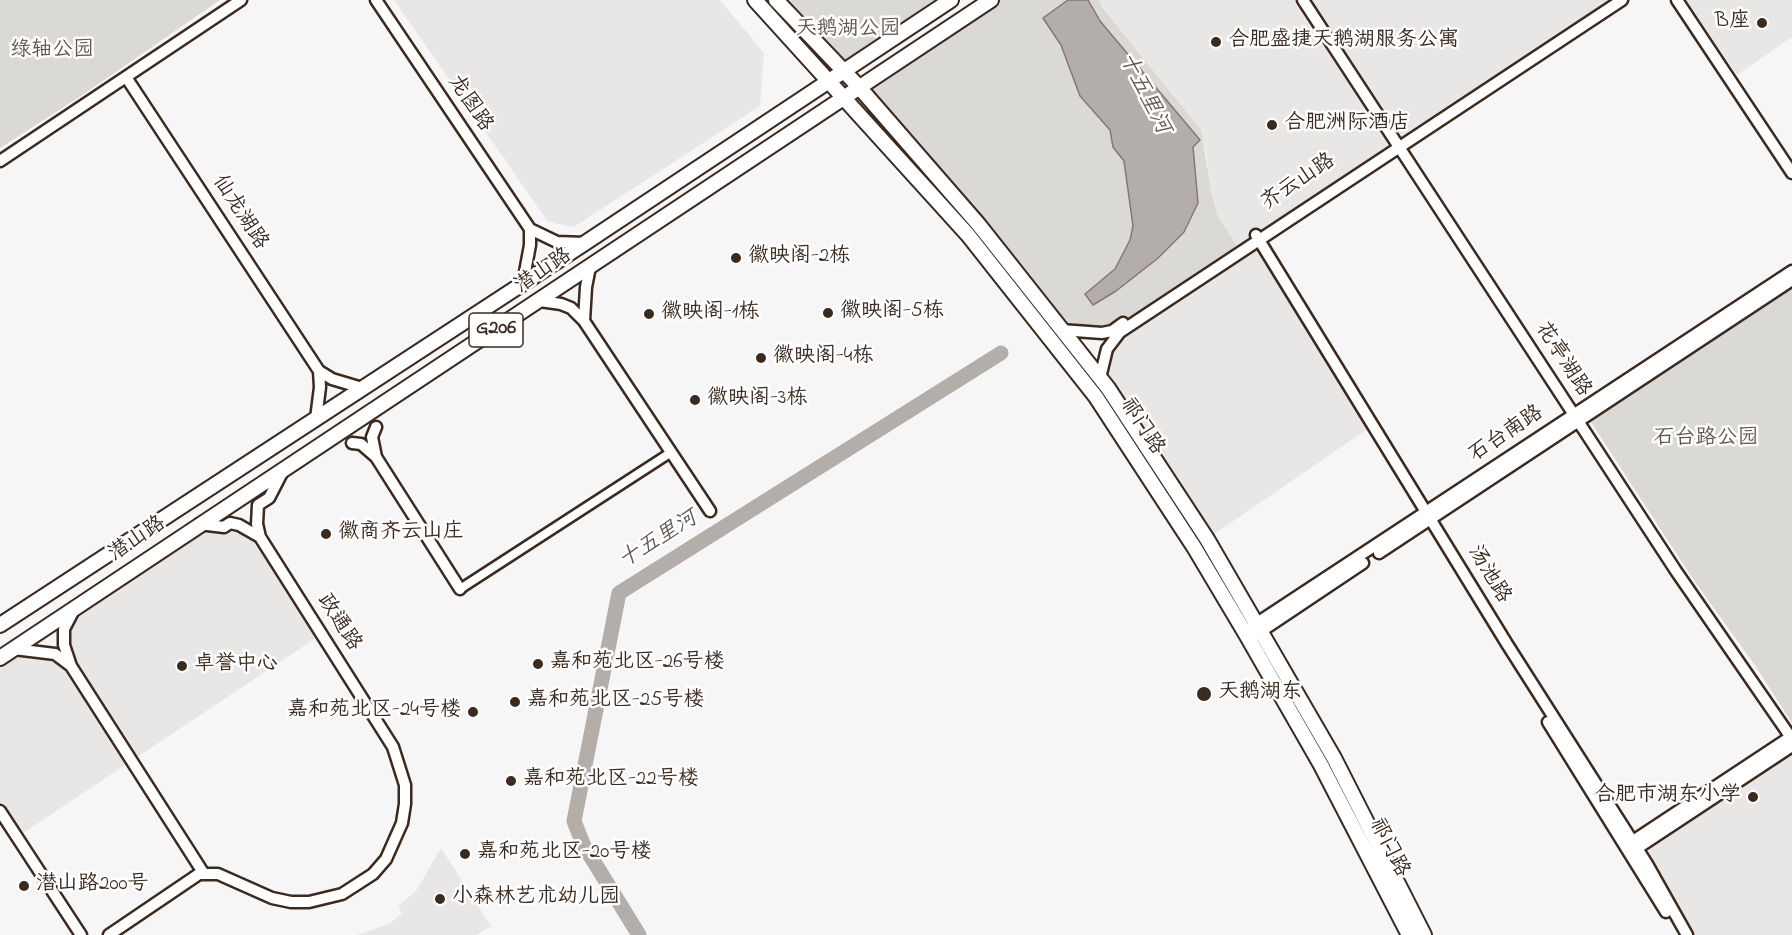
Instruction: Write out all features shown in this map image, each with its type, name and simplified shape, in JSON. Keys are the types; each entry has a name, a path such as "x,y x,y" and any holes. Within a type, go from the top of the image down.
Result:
{"main road":[{"name":"祁门路","path":"755,0 968,235 1096,397 1194,547 1246,636 1321,765 1409,935"},
{"name":"祁门路","path":"776,0 860,87 979,225 1100,378 1207,539 1259,628 1334,758 1424,935"},
{"name":"潜山路","path":"0,625 585,243 951,0"},
{"name":"潜山路","path":"0,658 991,0"}],"street":[{"path":"0,160 242,0"},
{"name":"龙图路","path":"376,0 530,230"},
{"name":"花亭湖路","path":"1303,0 1676,571 1792,740"},
{"name":"齐云山路","path":"1061,330 1089,333 1112,331 1398,145 1611,0"},
{"path":"1398,145 1622,0"},
{"path":"1677,0 1792,173"},
{"name":"仙龙湖路","path":"126,76 319,371"},
{"path":"523,283 531,245 530,230 557,242 585,243"},
{"path":"1100,378 1107,349 1120,332 1256,239"},
{"name":"汤池路","path":"1256,239 1426,517 1687,935"},
{"path":"584,321 590,267"},
{"name":"石台南路","path":"1246,636 1577,417 1792,271"},
{"name":"石台南路","path":"1577,417 1792,280"},
{"path":"540,301 571,308 584,321 710,511"},
{"path":"319,371 332,379 362,388"},
{"path":"316,419 320,387 319,371"},
{"path":"376,427 372,437 376,457"},
{"path":"352,443 361,444 376,457 460,589 670,453"},
{"path":"260,537 257,524 258,505 269,498 284,469"},
{"path":"199,524 224,527 230,523 239,525 260,537"},
{"name":"政通路","path":"204,874 218,874 272,898 291,902 309,902 342,894 373,874 386,859 402,823 405,785 383,729 260,537"},
{"path":"75,608 64,629 64,645 71,666 204,874 190,879 109,935"},
{"path":"14,649 55,654 71,666"},
{"path":"1632,847 1792,740"},
{"path":"0,811 81,935"},
{"name":"汤池路","path":"1632,847 1679,935"}],"shaded area":[{"path":"394,0 720,0 764,53 760,106 574,227 548,222"},
{"path":"1099,0 1303,0 1396,142 1238,247 1218,217 1212,195 1205,147 1193,120 1102,7"},
{"path":"1312,0 1611,0 1403,138"},
{"path":"1686,0 1792,0 1792,37 1737,75"},
{"path":"1256,243 1369,428 1207,539 1108,388 1103,362 1115,338"},
{"path":"230,523 260,537 322,634 17,837 0,811 0,658 37,651 70,665 64,645 75,608 199,524"},
{"name":"合肥市湖东小学","path":"1792,746 1792,935 1687,935 1637,848"},
{"name":"小森林艺术幼儿园","path":"441,848 491,926 476,935 357,935 389,924 402,913 398,906 416,891"}],"green space":[{"name":"绿轴公园","path":"0,0 220,0 84,94 0,148"},
{"name":"天鹅湖公园","path":"776,0 951,0 844,71"},
{"path":"991,0 1099,0 1102,7 1201,130 1218,217 1238,247 1112,331 1061,330 860,87"},
{"name":"石台路公园","path":"1792,280 1792,723 1754,664 1693,579 1587,416"}],"water":[{"path":"1068,0 1088,0 1100,21 1200,140 1193,147 1198,203 1184,232 1157,259 1116,291 1093,305 1085,294 1115,269 1130,240 1133,226 1124,161 1113,147 1110,130 1080,96 1061,45 1043,18"}],"waterway":[{"name":"十五里河","path":"639,935 583,844 574,821 619,593 1001,353"}],"place":[{"name":"B座","path":"1762,23"},
{"name":"合肥盛捷天鹅湖服务公寓","path":"1216,42"},
{"name":"合肥洲际酒店","path":"1272,125"},
{"name":"徽映阁-2栋","path":"736,258"},
{"name":"徽映阁-5栋","path":"828,313"},
{"name":"徽映阁-1栋","path":"649,314"},
{"name":"徽映阁-4栋","path":"761,358"},
{"name":"徽映阁-3栋","path":"695,400"},
{"name":"徽商齐云山庄","path":"326,534"},
{"name":"嘉和苑北区-26号楼","path":"538,664"},
{"name":"卓誉中心","path":"182,666"},
{"name":"天鹅湖东","path":"1204,694"},
{"name":"嘉和苑北区-25号楼","path":"515,702"},
{"name":"嘉和苑北区-24号楼","path":"473,712"},
{"name":"嘉和苑北区-22号楼","path":"511,781"},
{"name":"合肥市湖东小学","path":"1753,797"},
{"name":"嘉和苑北区-20号楼","path":"465,854"},
{"name":"潜山路200号","path":"24,886"},
{"name":"小森林艺术幼儿园","path":"440,899"}]}
